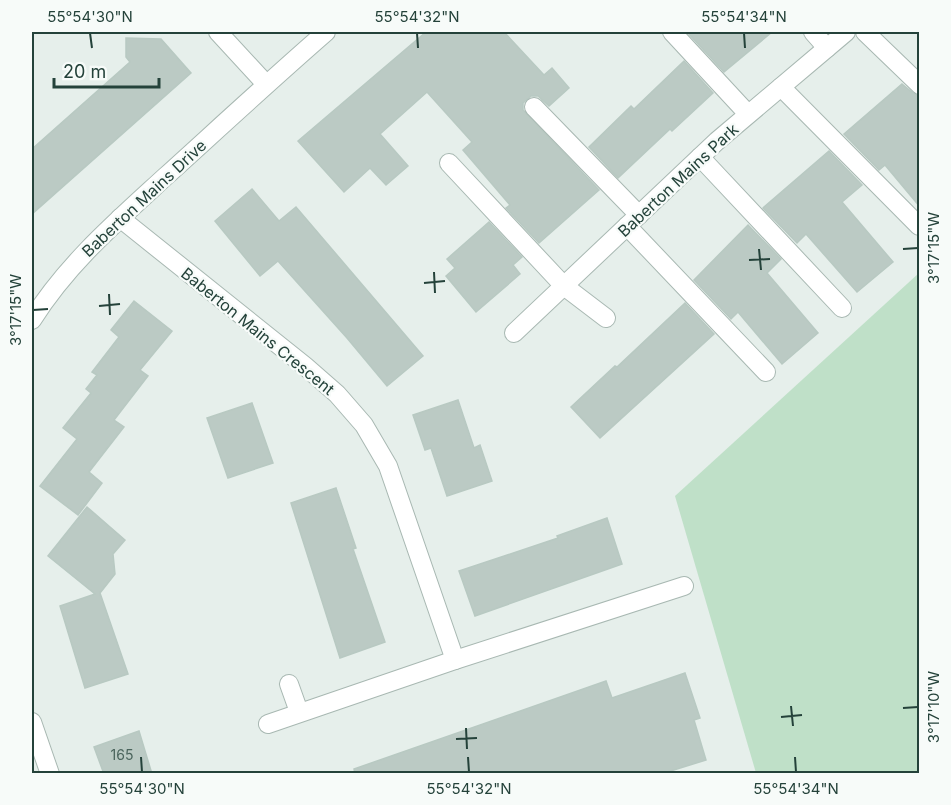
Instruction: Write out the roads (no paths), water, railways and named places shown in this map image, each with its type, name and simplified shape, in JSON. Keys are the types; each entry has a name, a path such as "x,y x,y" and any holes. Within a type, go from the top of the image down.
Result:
{"street":[{"path":"218,32 266,84"},
{"name":"Baberton Mains Drive","path":"32,320 46,297 70,267 120,218 326,32"},
{"path":"672,32 748,114"},
{"path":"813,32 827,48"},
{"name":"Baberton Mains Park","path":"514,333 700,157 846,32"},
{"path":"865,32 920,85"},
{"path":"781,87 919,226"},
{"path":"534,107 766,372"},
{"path":"700,157 842,308"},
{"path":"449,163 564,286 606,318"},
{"name":"Baberton Mains Crescent","path":"120,218 305,366 337,394 364,425 388,466 455,660"},
{"path":"268,724 455,660 684,586"},
{"path":"289,684 299,712"},
{"path":"32,722 50,774"}]}
